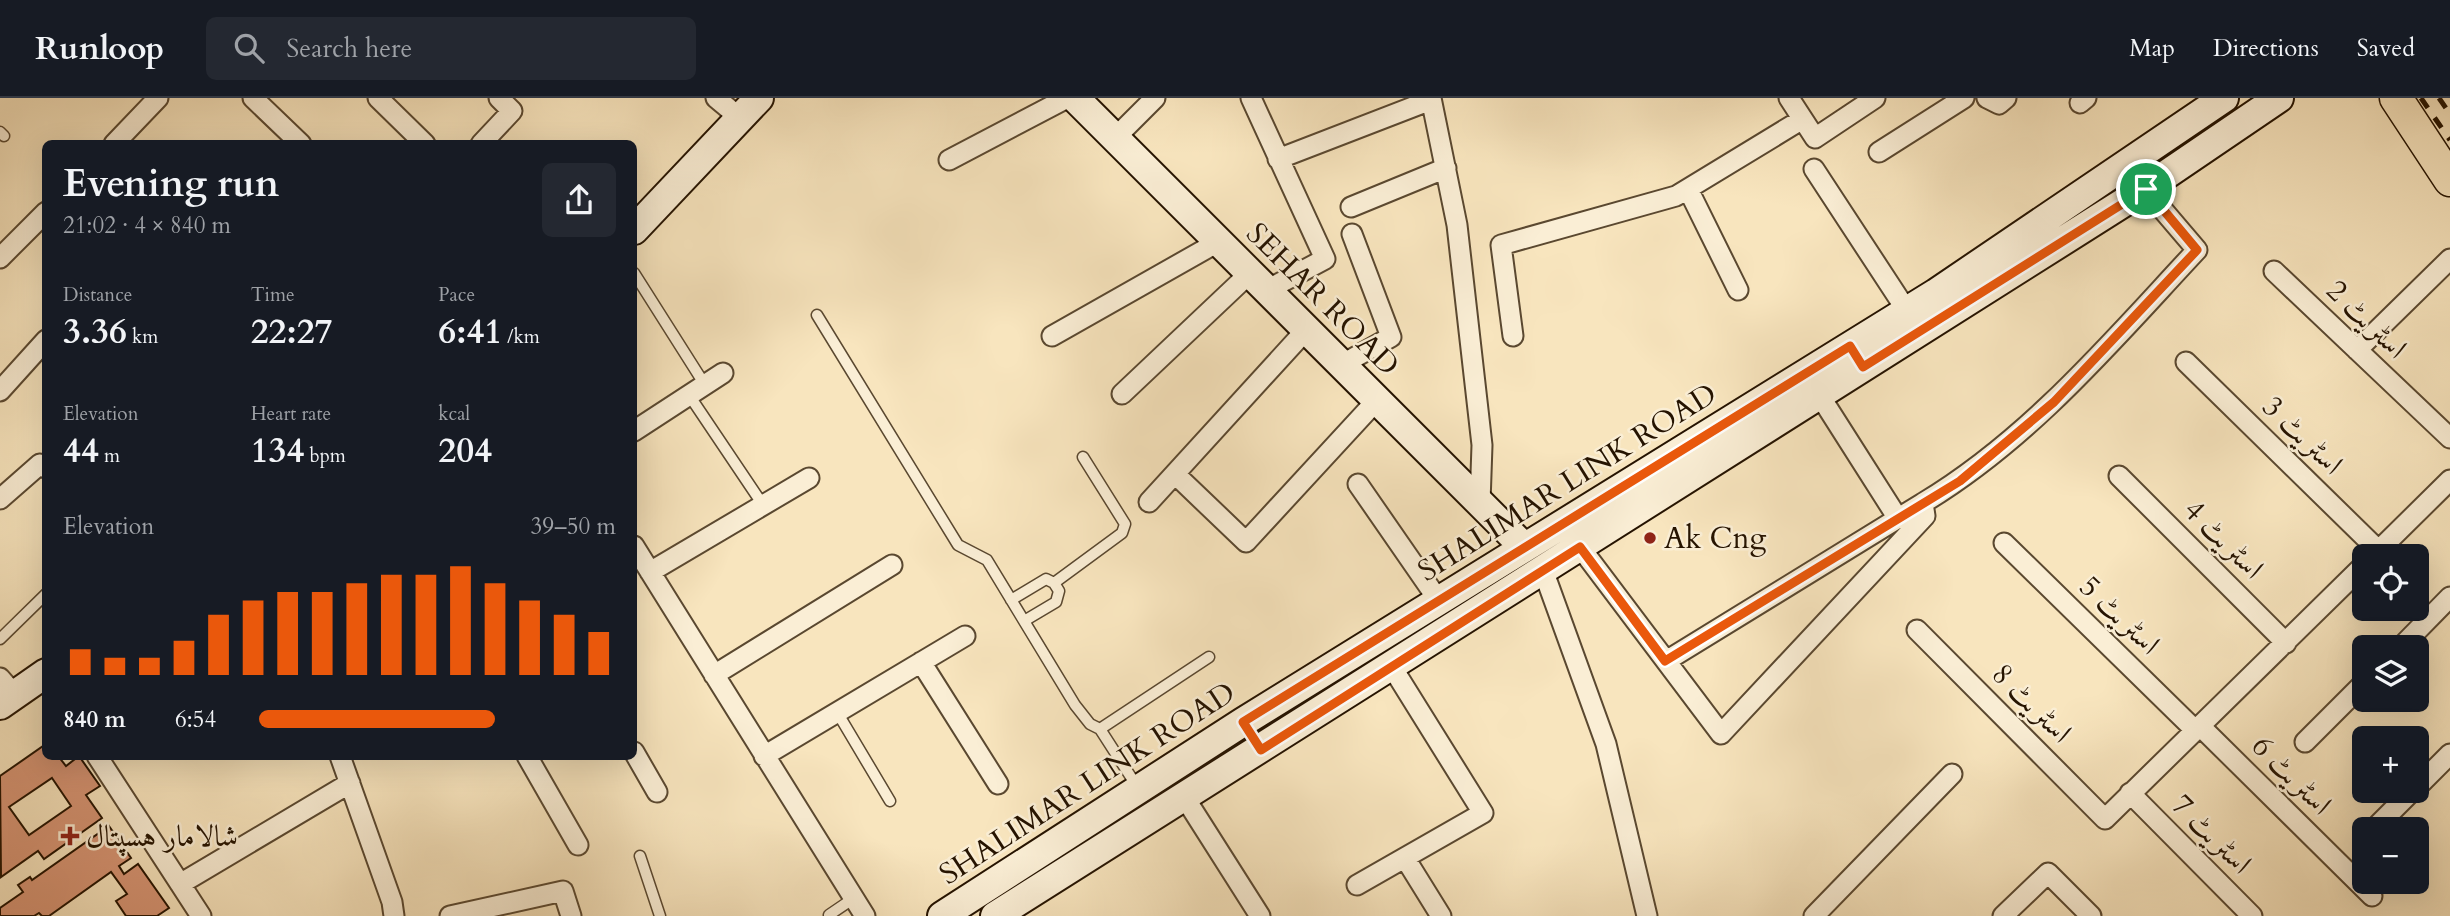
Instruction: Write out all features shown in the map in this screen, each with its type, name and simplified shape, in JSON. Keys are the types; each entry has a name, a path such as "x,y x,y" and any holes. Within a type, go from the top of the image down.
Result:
{"main road":[{"name":"SEHAR ROAD","path":"1075,98 1524,547"},
{"name":"SHALIMAR LINK ROAD","path":"1004,914 1820,396 1856,357 1907,311 2224,98"},
{"name":"SHALIMAR LINK ROAD","path":"942,916 1138,788 1524,547 2146,189 2279,98"},
{"path":"2396,98 2450,180"},
{"path":"637,227 749,108"},
{"path":"5,693 42,675"},
{"path":"1243,722 1261,750"}],"street":[{"path":"118,140 158,98"},
{"path":"253,98 297,140"},
{"path":"378,98 421,140"},
{"path":"485,140 512,111 499,98"},
{"path":"716,98 749,108"},
{"path":"949,160 1067,98"},
{"path":"1115,138 1155,98"},
{"path":"1122,394 1258,282 1325,259 1251,98"},
{"path":"1789,98 1815,138 1875,98"},
{"path":"1879,152 1936,106 1964,98"},
{"path":"1987,98 1999,104 2006,98"},
{"path":"1279,159 1431,99 1458,225 1482,444 1480,503"},
{"path":"1513,336 1501,245 1676,196 1801,120"},
{"path":"1351,207 1446,168"},
{"path":"1814,169 1907,311"},
{"path":"1688,189 1738,290"},
{"path":"1665,661 1960,481 2054,402 2197,250 2146,189"},
{"path":"0,258 42,216"},
{"path":"1341,365 1391,337 1352,234"},
{"path":"1052,336 1218,242"},
{"path":"2357,350 2450,259"},
{"name":"اسٹریٹ 2","path":"2274,271 2450,438"},
{"path":"1149,502 1307,330"},
{"path":"0,391 42,344"},
{"name":"اسٹریٹ 3","path":"2186,362 2366,544"},
{"path":"637,426 723,373"},
{"path":"1820,396 1897,517"},
{"path":"1175,474 1246,542 1377,400"},
{"path":"0,499 40,464 42,465"},
{"name":"اسٹریٹ 4","path":"2119,476 2286,643"},
{"path":"809,478 763,505 640,562 865,916"},
{"path":"2386,544 2450,480"},
{"path":"1358,484 1439,601"},
{"path":"1580,547 1721,734 1925,516 1923,503"},
{"name":"اسٹریٹ 5","path":"2004,543 2197,728"},
{"path":"713,675 892,565"},
{"path":"1543,570 1605,744 1647,916"},
{"path":"2130,793 2352,577"},
{"path":"2413,635 2450,597"},
{"name":"اسٹریٹ 8","path":"1917,630 2105,819 2130,793"},
{"path":"764,756 965,636"},
{"path":"922,662 998,784"},
{"path":"1357,885 1483,813 1392,667"},
{"path":"2305,742 2352,695"},
{"name":"اسٹریٹ 6","path":"2197,728 2372,896"},
{"path":"2429,775 2450,754"},
{"path":"637,757 657,792"},
{"path":"341,760 394,916"},
{"path":"529,760 578,845"},
{"path":"101,761 201,916"},
{"path":"1814,916 1952,775"},
{"path":"180,884 350,783"},
{"name":"اسٹریٹ 7","path":"2130,793 2252,916"},
{"path":"1185,798 1260,916"},
{"path":"2386,817 2401,803"},
{"path":"1405,858 1441,916"},
{"path":"2003,916 2048,873 2091,916"},
{"path":"450,916 563,891 571,916"}],"lane":[{"path":"637,279 763,505"},
{"path":"817,315 958,545 987,560 1075,705 1090,724 1100,729 1138,788"},
{"path":"1054,583 1116,539 1125,524 1083,457"},
{"path":"1011,600 1046,579 1054,583 1059,591 1056,602 1024,621"},
{"path":"0,639 42,598"},
{"path":"1100,729 1209,657"},
{"path":"837,712 890,801"},
{"path":"640,856 660,916"},
{"path":"829,915 854,898"}],"building":[{"path":"42,747 42,760 61,760 66,766 74,760 82,760 100,786 86,795 102,818 44,859 38,851 1,877 0,776","holes":["52,778 71,806 29,835 9,807"]},
{"path":"109,826 131,858 119,866 124,874 138,864 169,908 157,916 126,916 116,901 127,894 111,872 49,916 39,913 34,916 0,916 0,908 23,892 18,885 30,877 32,880"}],"railway":[{"path":"2421,98 2450,140"},
{"path":"2439,98 2450,114"}],"place":[{"name":"Ak Cng","path":"1650,538"},
{"name":"شالامار ہسپتال","path":"70,836"}],"route":[{"path":"2146,189 2197,250 2054,402 1960,481 1665,661 1580,547 1261,750 1243,722 1850,346 1863,367 2146,189"}]}
